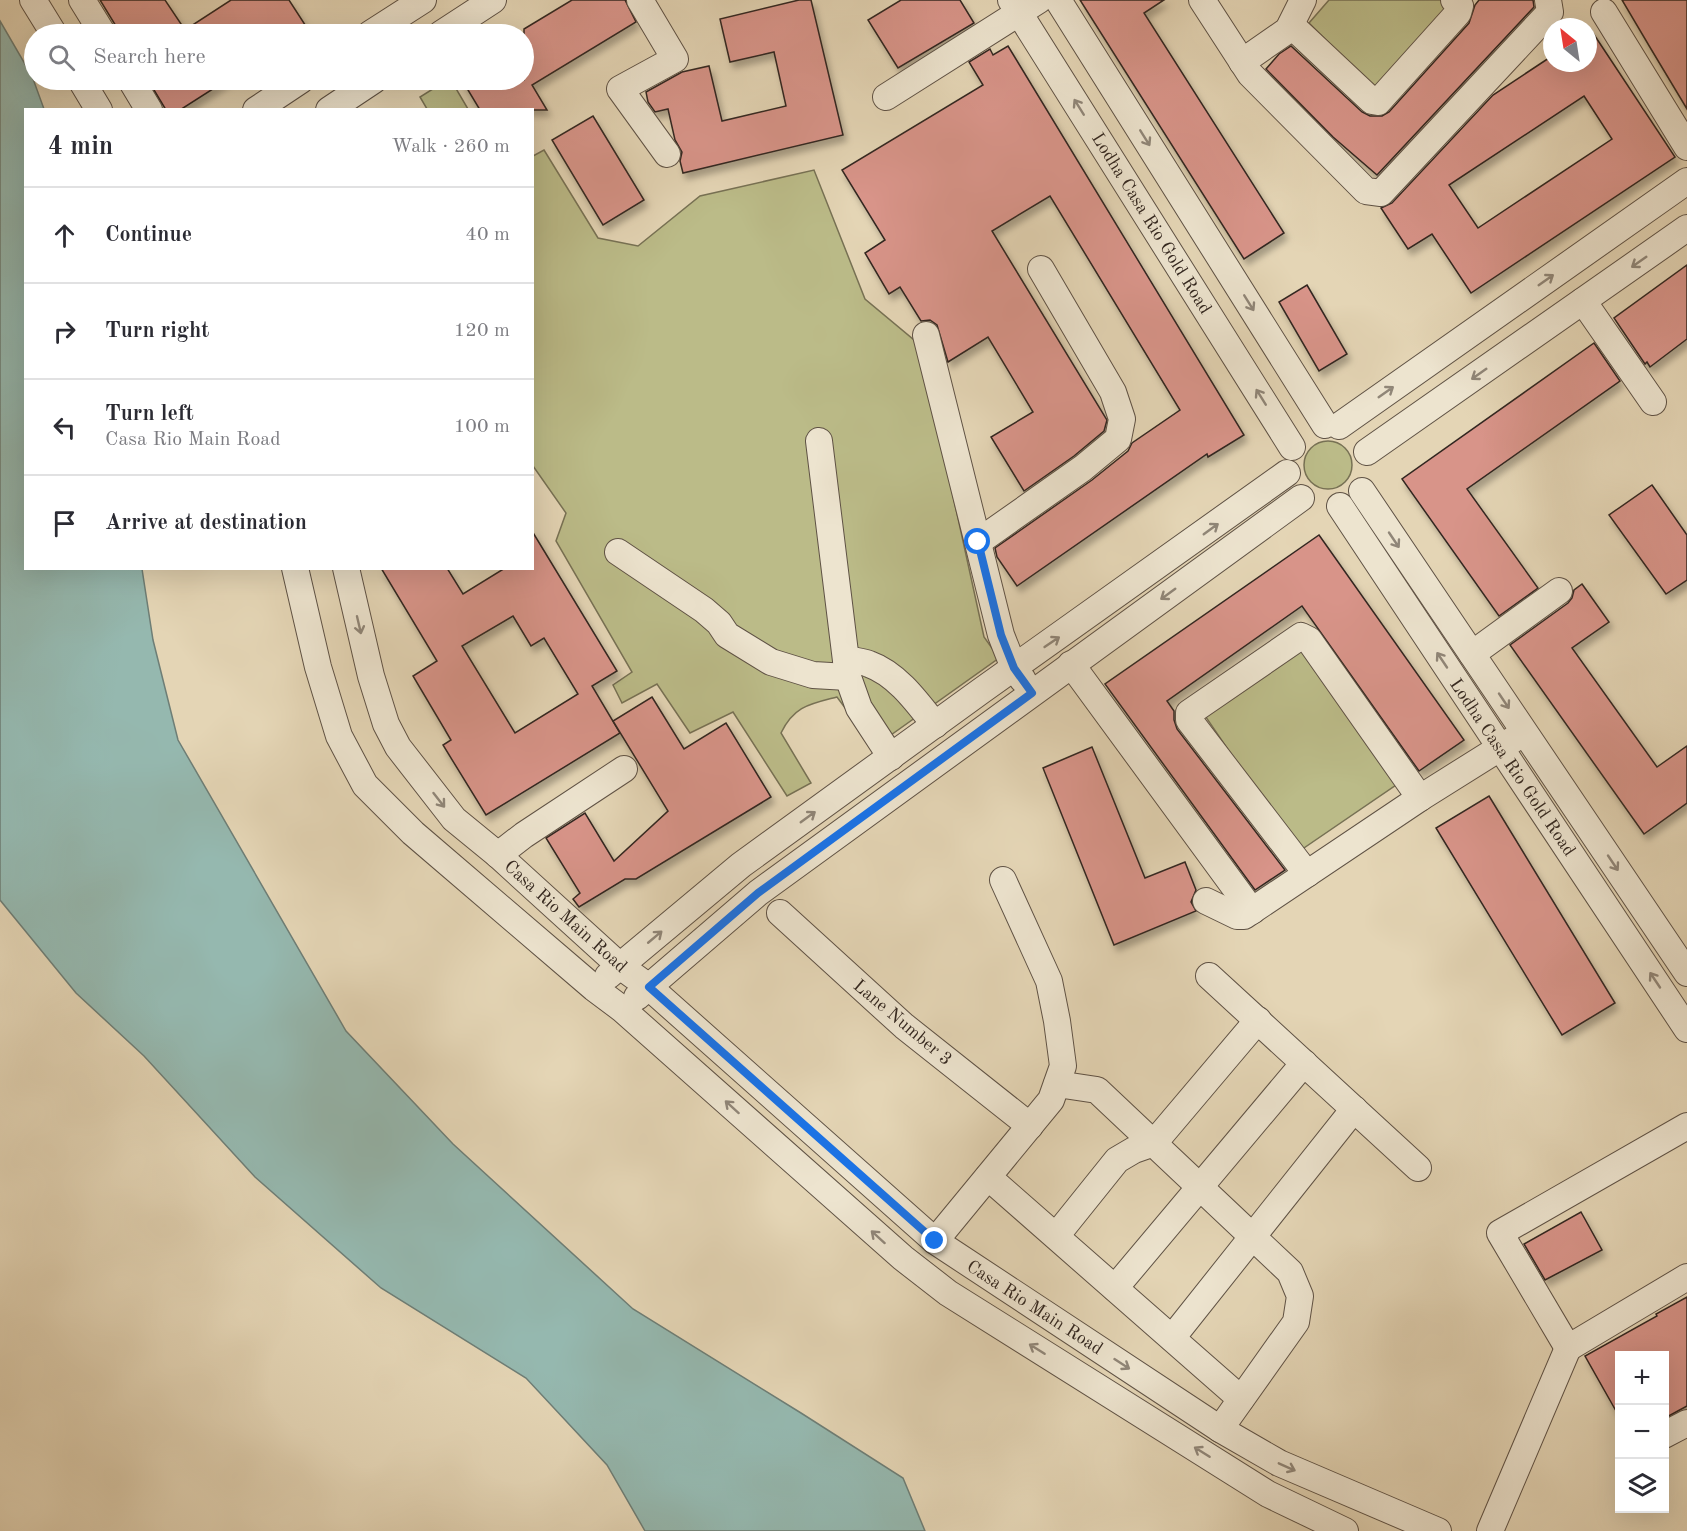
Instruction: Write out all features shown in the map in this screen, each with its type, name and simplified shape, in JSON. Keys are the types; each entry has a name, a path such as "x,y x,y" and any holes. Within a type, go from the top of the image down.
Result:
{"street":[{"path":"33,0 48,24"},
{"path":"82,0 97,24"},
{"path":"386,24 423,0"},
{"path":"456,24 493,0"},
{"path":"640,0 675,59 620,89 667,154"},
{"path":"1058,0 1332,425 1351,431 1361,440 1370,466 1368,479 1362,491 1352,500 1340,506 1326,508 1312,504 1301,498 1292,486 1287,473 1287,460 1300,436 1312,428 1332,425 1687,181"},
{"path":"1202,0 1250,74 1366,191 1381,192 1550,12 1548,0"},
{"path":"1242,62 1288,30 1303,0"},
{"path":"1291,25 1372,101 1378,102 1458,13 1460,6 1454,0"},
{"path":"886,97 1023,4"},
{"name":"Lodha Casa Rio Gold Road","path":"1023,4 1292,447"},
{"path":"1604,12 1687,147"},
{"path":"87,90 98,108"},
{"path":"136,90 148,108"},
{"path":"258,108 286,90"},
{"path":"332,108 359,90"},
{"path":"1367,452 1687,228"},
{"path":"978,542 1083,468 1118,439 1122,419 1113,392 1041,269"},
{"path":"1583,302 1653,402"},
{"path":"926,335 1001,635 1014,668 1032,693"},
{"path":"819,441 847,668 859,708 891,757"},
{"path":"594,988 741,865 1287,473"},
{"name":"Lodha Casa Rio Gold Road","path":"1362,491 1687,973"},
{"path":"622,1009 758,893 1301,498"},
{"name":"Lodha Casa Rio Gold Road","path":"1340,506 1687,1029"},
{"path":"618,552 704,610 719,623 728,635 771,662 813,675 870,664 889,675 916,701 935,725"},
{"name":"Casa Rio Main Road","path":"295,570 318,667 339,736 365,785 413,833 594,988 622,1009 903,1258 948,1293 1268,1494 1345,1531"},
{"name":"Casa Rio Main Road","path":"346,570 371,676 386,724 398,747 454,819 498,855 621,966 649,987 935,1241 1220,1429 1279,1463 1438,1531"},
{"path":"1472,654 1559,591"},
{"path":"1306,874 1189,720 1189,713 1301,636 1309,640 1420,798"},
{"path":"1071,664 1252,911"},
{"path":"981,692 999,717"},
{"path":"1206,901 1237,916 1244,916 1420,798 1525,732"},
{"path":"498,855 524,835 624,769"},
{"path":"770,844 789,870"},
{"path":"935,1241 1051,1100 1062,1065 1058,1021 1049,981 1003,879"},
{"name":"Lane Number 3","path":"780,913 904,1026 1030,1126"},
{"path":"1209,976 1418,1168"},
{"path":"1056,1236 1117,1160 1134,1150 1154,1143 1258,1020"},
{"path":"1115,1288 1304,1063"},
{"path":"1057,1084 1097,1090 1290,1272 1300,1296 1296,1322 1220,1429"},
{"path":"1172,1338 1354,1109"},
{"path":"1568,1348 1500,1233 1687,1126"},
{"path":"988,1177 1241,1399"},
{"path":"1490,1531 1568,1348 1687,1277"},
{"path":"1669,1434 1687,1423"}],"green space":[{"path":"1329,0 1445,0 1455,8 1378,93 1309,23"},
{"path":"431,90 457,90 467,108 426,108 420,97"},
{"path":"544,150 598,238 638,246 700,196 814,170 865,299 920,345 984,637 999,658 874,747 837,697 811,704 797,712 781,733 811,783 787,796 733,712 690,733 657,684 622,703 613,685 632,672 556,541 566,513 534,467 534,155"},
{"path":"1323,441 1333,441 1345,448 1352,460 1352,470 1345,482 1333,489 1323,489 1308,478 1304,470 1304,460 1315,445"},
{"path":"1297,640 1396,785 1298,852 1199,707"}],"water":[{"path":"0,21 24,62 24,90 37,90 44,108 24,108 24,570 142,570 153,640 178,740 346,1031 453,1144 633,1309 903,1478 925,1531 645,1531 607,1465 526,1378 381,1288 255,1177 144,1056 76,993 0,900"}],"building":[{"path":"100,0 165,0 181,24 115,24"},
{"path":"231,0 289,0 305,24 194,24"},
{"path":"572,0 625,0 636,22 534,84 532,24"},
{"path":"799,0 811,0 843,135 683,173 680,161 682,152 675,140 668,109 655,112 648,102 646,92 682,72 709,66 722,121 786,106 774,52 730,62 720,19"},
{"path":"901,0 960,0 974,23 898,68 868,20"},
{"path":"1080,0 1164,0 1144,13 1284,233 1244,259"},
{"path":"1479,0 1533,0 1534,7 1377,175 1333,137 1266,69 1279,54 1291,46 1362,112 1370,116 1382,116 1389,112 1469,23"},
{"path":"1622,0 1687,0 1687,109 1651,49"},
{"path":"1597,39 1675,157 1471,293 1432,234 1408,249 1381,208 1392,203 1493,95 1543,62 1543,72 1597,72","holes":["1584,96 1612,139 1478,228 1449,185"]},
{"path":"1008,46 1244,435 1208,457 1207,454 1017,586 997,557 995,548 1092,480 1128,451 1132,443 1180,410 1050,196 992,231 1107,420 1104,431 1074,456 1024,491 991,437 1033,412 988,337 948,362 937,325 930,320 921,321 900,287 889,294 865,253 885,240 842,170 983,85 969,62 990,49 993,55"},
{"path":"534,88 547,110 534,110 534,108 479,108 468,90"},
{"path":"154,90 211,90 183,108 165,108"},
{"path":"593,116 644,200 603,225 552,140"},
{"path":"1687,265 1687,339 1650,367 1647,362 1645,364 1614,318"},
{"path":"1307,285 1347,354 1319,371 1279,302"},
{"path":"1594,343 1620,381 1467,489 1538,588 1499,616 1402,479"},
{"path":"1652,485 1687,535 1687,580 1666,594 1609,515"},
{"path":"534,534 617,671 592,686 620,733 486,815 443,745 451,740 413,676 437,661 382,570 448,570 463,594 502,570 534,570","holes":["513,616 531,646 544,638 578,694 515,733 462,646"]},
{"path":"1319,535 1464,740 1419,771 1302,606 1167,701 1174,711 1177,729 1285,870 1255,890 1105,684"},
{"path":"1582,584 1609,622 1572,648 1657,767 1687,746 1687,803 1644,834 1510,645 1568,603 1574,590"},
{"path":"652,697 684,749 726,723 771,797 636,879 625,879 579,907 573,899 580,893 546,838 585,813 614,861 668,811 613,721"},
{"path":"1092,747 1145,878 1185,862 1196,890 1191,902 1196,911 1114,945 1043,768"},
{"path":"1489,796 1615,1003 1562,1035 1436,828"},
{"path":"1581,1212 1602,1250 1545,1280 1524,1244"},
{"path":"1687,1297 1687,1406 1669,1416 1669,1351 1615,1351 1615,1409 1585,1356 1657,1316 1656,1314"}],"route":[{"path":"935,1241 649,987 758,893 1032,693 1014,668 1001,635 978,542"}]}
